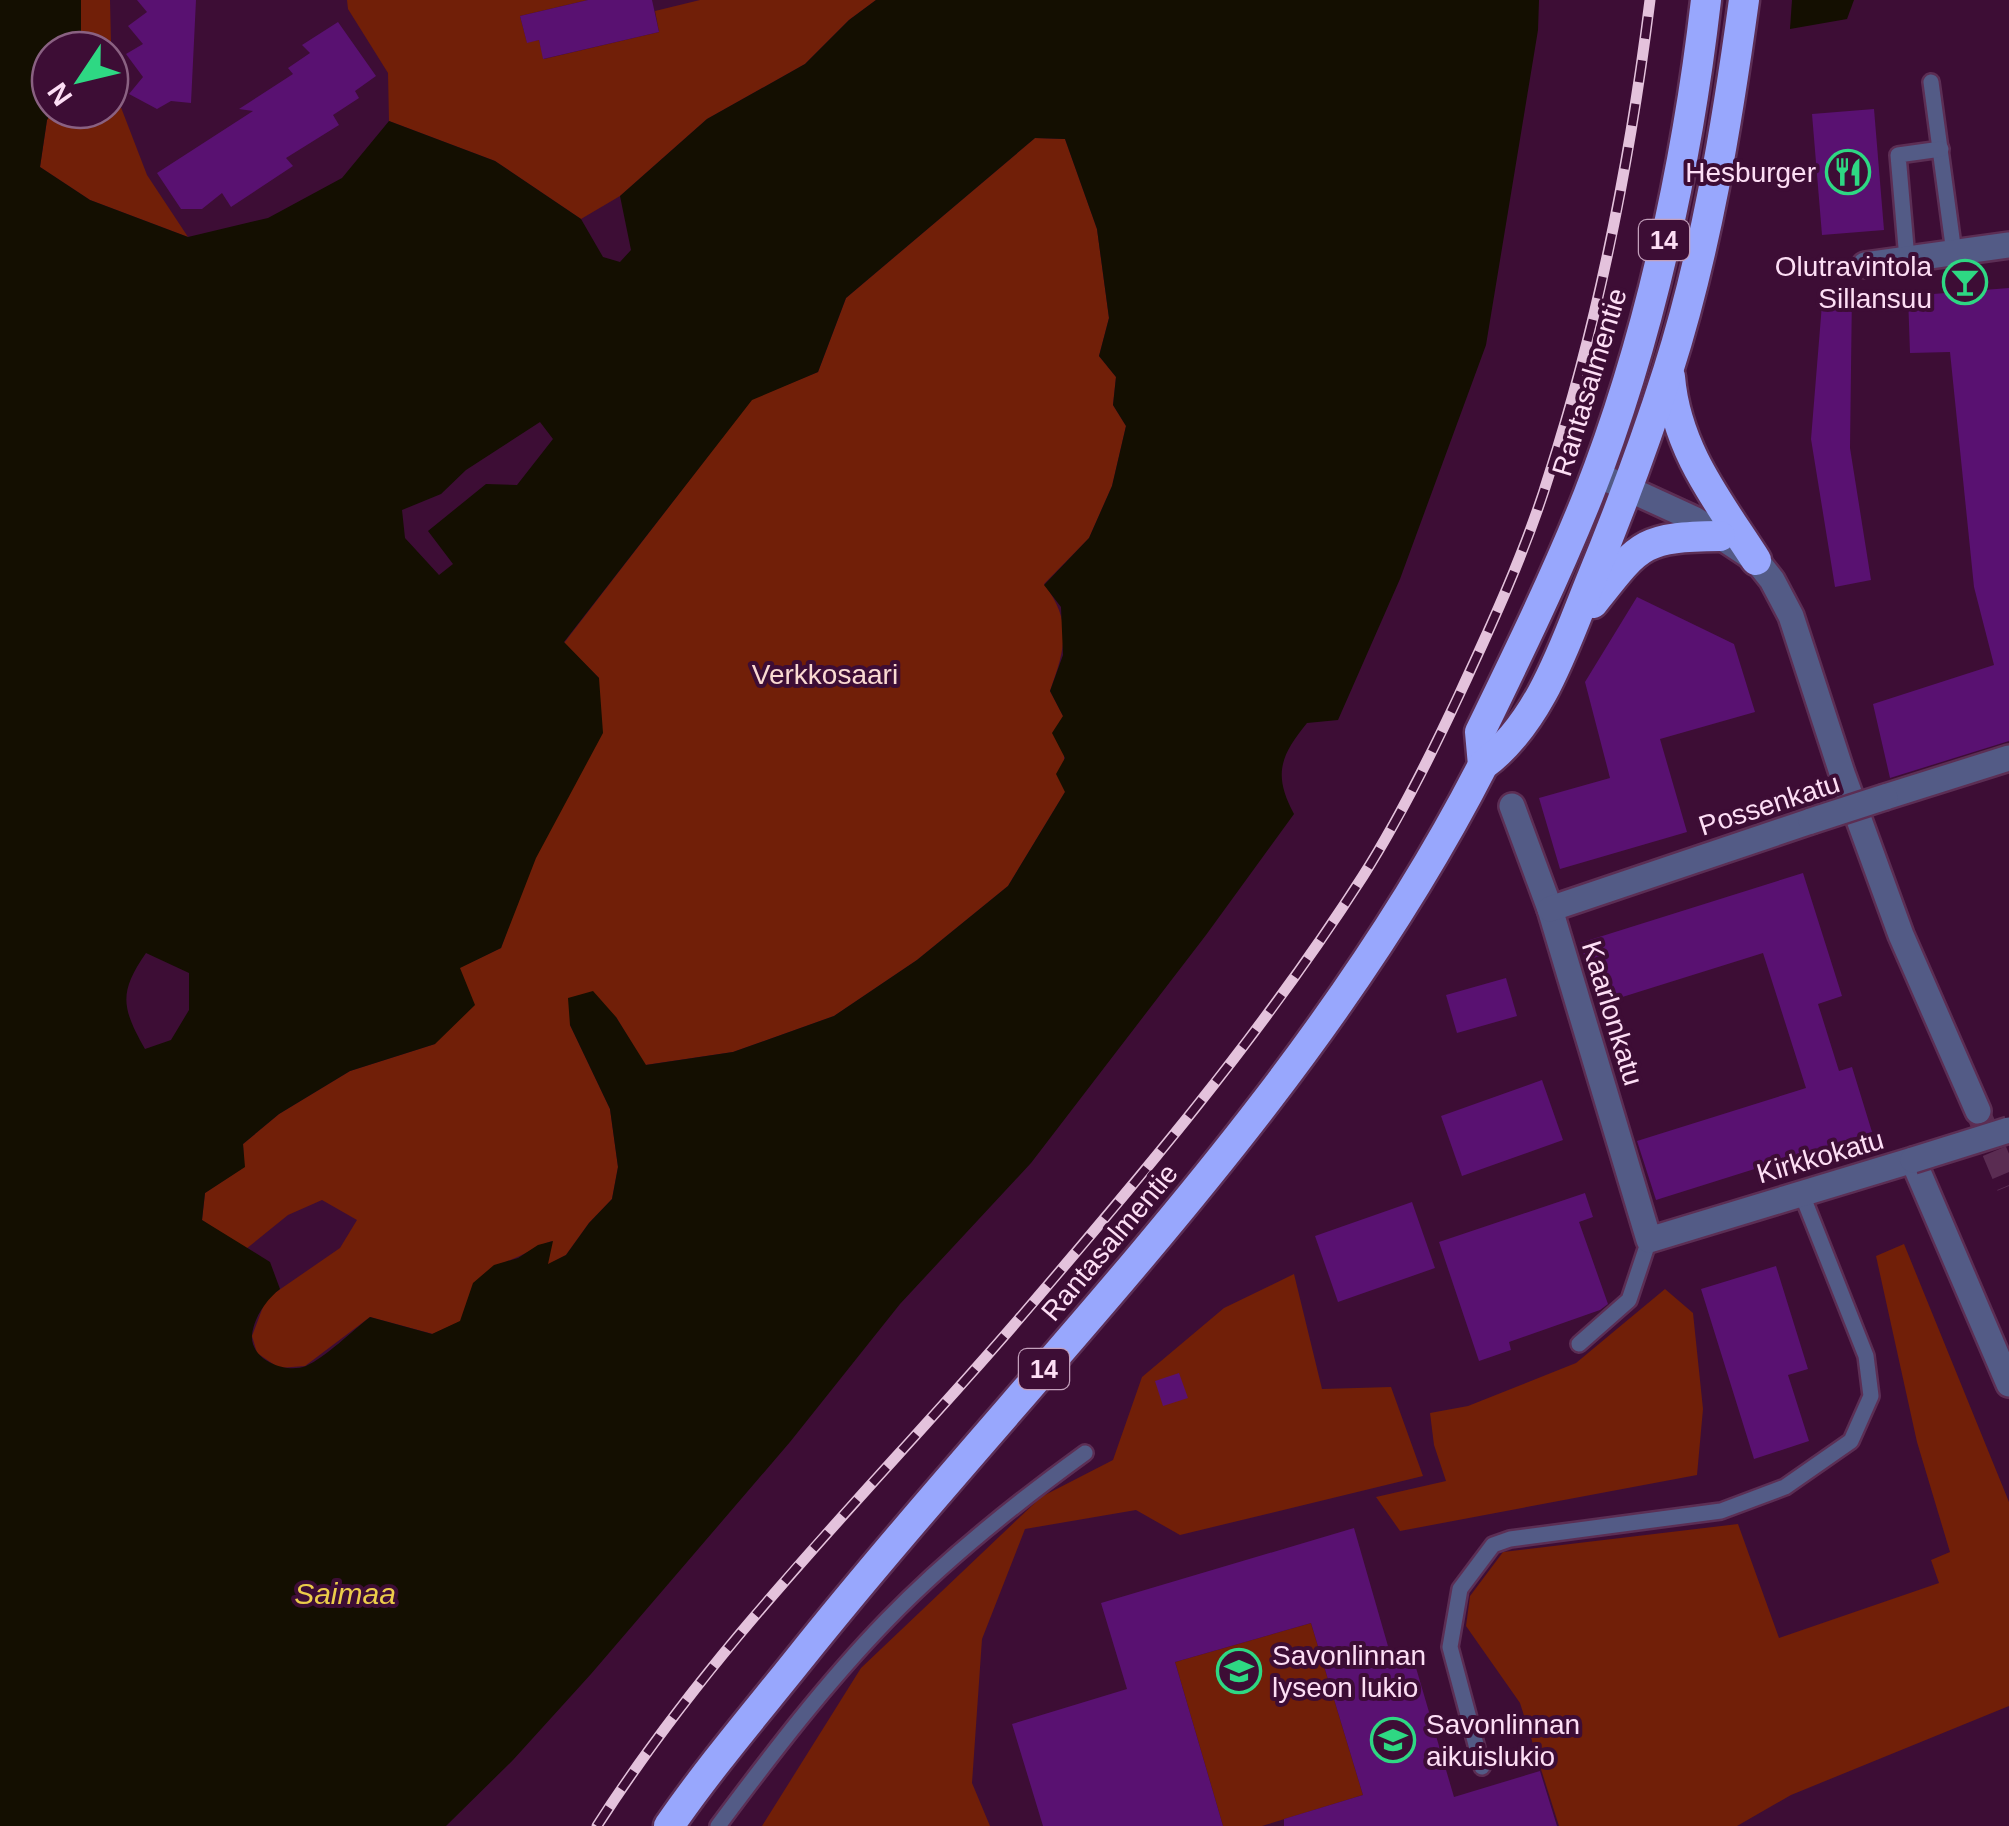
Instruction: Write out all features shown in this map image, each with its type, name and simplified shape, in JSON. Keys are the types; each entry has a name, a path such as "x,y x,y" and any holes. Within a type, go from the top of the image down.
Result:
{"highway":[{"name":"Rantasalmentie","path":"1477,775 1480,732 1536,618 1596,474 1624,388 1679,181 1706,0"},
{"name":"14","path":"1669,369 1717,164 1744,0"},
{"name":"Rantasalmentie","path":"669,1826 884,1553 1224,1157 1318,1035 1477,775 1504,749 1534,706 1570,632 1669,369"},
{"path":"1669,369 1672,411 1682,438 1756,560"},
{"path":"1570,632 1641,547 1669,537 1720,536"}],"street":[{"path":"1865,266 2009,245"},
{"path":"1596,474 1678,510 1756,560 1772,580 1791,616 1871,858 1901,936 1978,1111"},
{"name":"Possenkatu","path":"1550,910 2009,758"},
{"name":"Kaarlonkatu","path":"1512,806 1550,910 1649,1240"},
{"name":"Kirkkokatu","path":"1649,1240 2009,1130"},
{"path":"1913,1160 2009,1384"}],"lane":[{"path":"1932,82 1954,253"},
{"path":"1907,260 1898,155 1941,149"},
{"path":"1482,1768 1450,1647 1460,1590 1493,1546 1510,1539 1721,1512 1785,1487 1818,1468 1851,1441 1870,1396 1866,1356 1801,1192"},
{"path":"1578,1344 1629,1300 1649,1240"},
{"path":"718,1826 832,1680 888,1618 1020,1500 1085,1453"}],"green space":[{"path":"81,0 110,0 111,30 81,30"},
{"path":"347,0 588,0 520,16 527,42 539,40 544,59 659,32 655,11 700,0 876,0 849,20 805,64 707,119 620,196 581,219 495,161 389,121 388,73 348,9"},
{"path":"46,130 130,130 147,175 188,237 90,200 40,167"},
{"name":"Verkkosaari","path":"1035,138 1065,139 1097,229 1109,318 1099,356 1116,377 1113,405 1126,426 1112,486 1089,538 1044,584 1063,623 1062,649 1050,691 1063,716 1065,792 1008,886 917,960 834,1016 733,1052 645,1065 616,1017 570,1025 610,1109 618,1167 612,1199 566,1255 547,1265 552,1241 491,1269 473,1287 461,1321 433,1334 370,1317 305,1366 279,1368 257,1353 252,1336 266,1299 340,1248 357,1220 322,1200 288,1215 246,1249 202,1220 205,1193 244,1167 243,1144 279,1114 350,1071 435,1044 459,968 501,948 599,678 564,643 752,399 818,372 846,298"},
{"path":"1904,1244 2009,1502 2009,1706 1791,1795 1737,1826 1559,1826 1520,1703 1466,1626 1470,1596 1503,1552 1738,1524 1779,1638 1939,1583 1931,1560 1950,1552 1917,1442 1876,1256"},
{"path":"1294,1274 1322,1389 1391,1387 1423,1476 1180,1535 1136,1510 1025,1529 982,1639 972,1783 990,1826 762,1826 861,1668 1041,1497 1113,1460 1142,1377 1224,1308"},
{"path":"1665,1289 1693,1313 1703,1409 1697,1475 1400,1531 1376,1497 1446,1481 1434,1445 1430,1413 1468,1406 1576,1363"},
{"path":"1311,1623 1363,1795 1262,1826 1223,1826 1175,1662"}],"water":[{"name":"Saimaa","path":"0,0 81,0 81,30 30,30 30,130 46,130 40,167 90,200 188,237 268,218 342,178 389,121 495,161 581,219 603,257 620,262 631,250 620,196 707,119 805,64 849,20 876,0 1539,0 1538,30 1486,345 1400,579 1338,720 1307,723 1285,756 1283,788 1294,814 1031,1163 900,1304 790,1442 591,1674 446,1826 0,1826","holes":["1035,138 1065,139 1097,229 1109,318 1099,356 1116,377 1113,405 1126,426 1112,486 1089,538 1044,585 1061,607 1063,655 1050,691 1063,716 1052,733 1065,758 1056,774 1065,792 1008,886 917,960 834,1016 733,1052 646,1065 616,1017 593,991 568,998 570,1025 610,1109 618,1167 612,1199 566,1255 548,1264 553,1241 494,1265 473,1283 460,1321 432,1334 370,1317 306,1366 289,1368 263,1358 253,1344 255,1322 280,1289 270,1262 202,1220 205,1193 245,1167 243,1144 279,1114 350,1071 435,1044 475,1005 460,968 501,948 536,858 603,733 599,678 564,642 752,400 818,372 846,298","540,422 553,439 517,485 486,484 428,531 453,564 439,575 405,538 402,510 441,494 466,470","146,953 189,973 189,1010 171,1040 145,1049 126,1001 131,979"]},
{"path":"1792,0 1854,0 1847,19 1790,29"}],"building":[{"path":"137,0 196,0 191,103 171,101 157,109 130,95 143,77 130,59 130,52 143,44 128,26 147,12"},
{"path":"588,0 652,0 659,32 543,59 539,40 527,43 520,16"},
{"path":"338,22 376,76 355,91 359,98 333,115 339,125 286,158 293,166 231,207 222,193 202,209 181,209 157,173 253,111 239,109 293,74 288,68 310,53 302,45"},
{"name":"Hesburger","path":"1874,109 1884,230 1822,235 1812,114"},
{"path":"2009,288 2009,741 1890,778 1873,704 1994,665 1974,587 1950,352 1910,353 1908,296"},
{"path":"1852,291 1850,448 1871,580 1835,587 1811,439 1823,292"},
{"path":"1637,597 1734,644 1755,712 1660,739 1687,832 1560,869 1539,798 1610,778 1585,682"},
{"path":"1803,873 1842,996 1818,1004 1839,1071 1852,1067 1872,1132 1656,1200 1637,1141 1806,1088 1763,953 1600,1004 1580,943"},
{"path":"1506,978 1517,1016 1457,1033 1446,995"},
{"path":"1542,1080 1563,1140 1462,1176 1441,1116"},
{"path":"1585,1193 1593,1217 1579,1222 1608,1304 1509,1342 1511,1350 1479,1361 1439,1242"},
{"path":"1412,1202 1435,1268 1338,1302 1315,1236"},
{"path":"1776,1266 1808,1369 1788,1375 1809,1441 1754,1459 1701,1289"},
{"path":"1179,1373 1188,1398 1163,1406 1155,1381"},
{"path":"1354,1528 1394,1667 1414,1661 1454,1797 1540,1771 1557,1826 1284,1826 1284,1819 1363,1795 1311,1623 1175,1662 1223,1826 1043,1826 1012,1724 1127,1689 1101,1603"}],"tunnel":[{"path":"1980,1117 2009,1186"}],"railway":[{"path":"597,1826 643,1758 745,1628 1018,1320 1198,1104 1284,992 1389,832 1484,641 1549,475 1583,358 1611,240 1650,0"}],"place":[{"name":"Hesburger","path":"1848,172"},
{"name":"Olutravintola Sillansuu","path":"1965,282"},
{"name":"Savonlinnan lyseon lukio","path":"1239,1671"},
{"name":"Savonlinnan aikuislukio","path":"1393,1740"}]}
